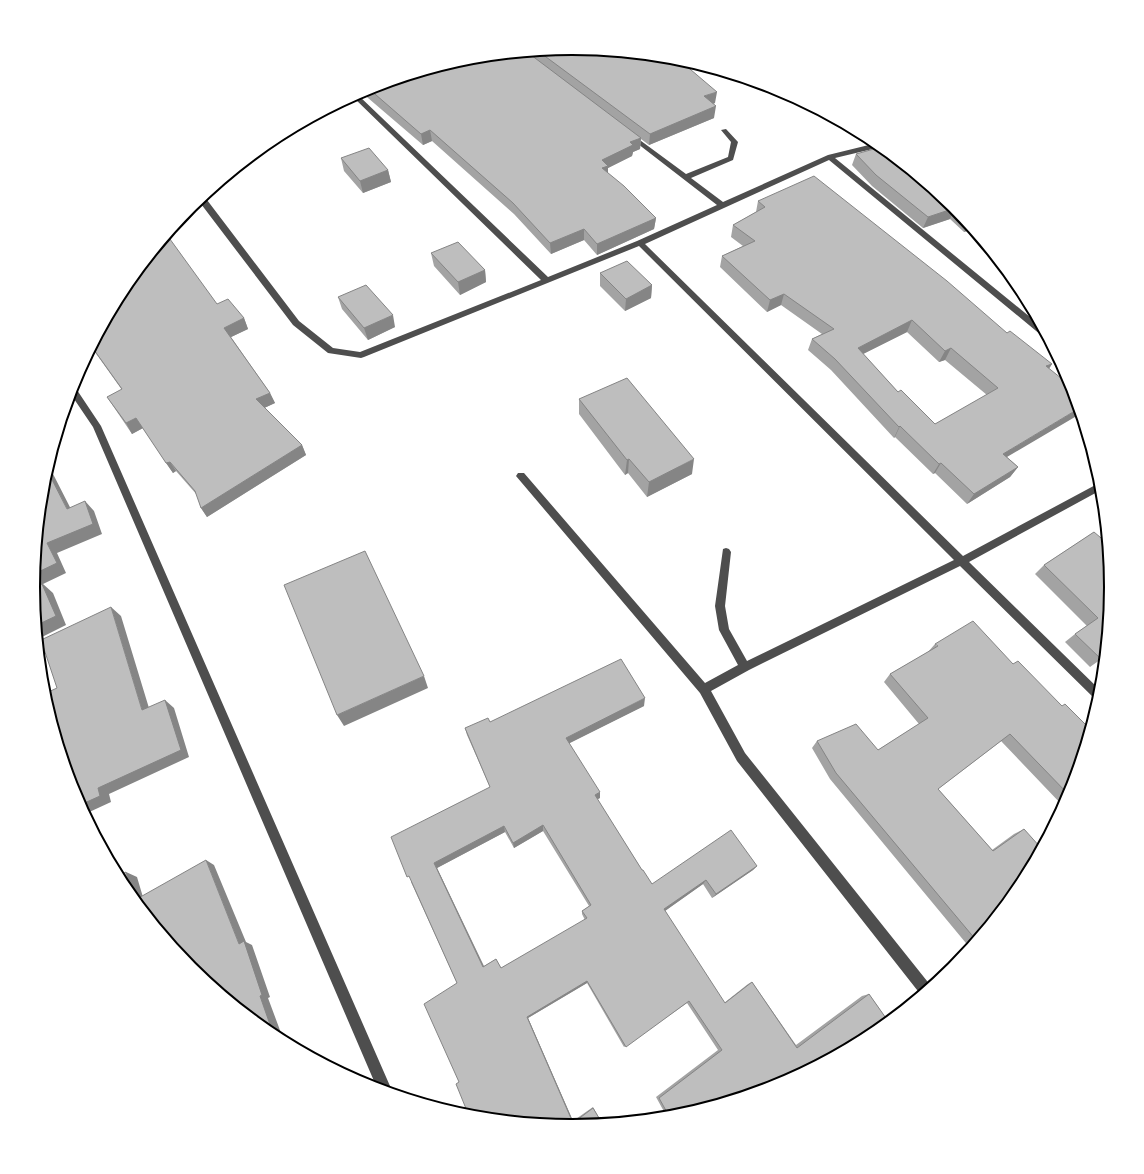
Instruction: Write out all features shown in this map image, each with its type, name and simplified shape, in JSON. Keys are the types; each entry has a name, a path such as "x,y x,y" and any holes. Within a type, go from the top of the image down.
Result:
{"street":[{"path":"361,99 546,280"},
{"path":"686,177 731,158 735,142 724,130"},
{"path":"625,132 722,205"},
{"path":"205,203 296,323 330,350 361,355 640,243 830,157 871,147"},
{"path":"830,157 1036,326"},
{"path":"640,243 1094,693"},
{"path":"76,395 97,426 382,1084"},
{"path":"521,476 704,689 741,757 923,987"},
{"path":"704,689 745,667 962,561 1095,489"},
{"path":"726,552 720,606 724,630 745,667"}],"building":[{"path":"533,56 641,138 630,142 633,145 602,160 608,166 602,168 624,186 656,218 597,244 584,229 550,243 513,203 430,130 421,134 374,93 434,73 468,65"},
{"path":"544,56 607,56 676,65 689,68 717,92 704,96 716,106 650,134"},
{"path":"369,148 388,170 360,181 341,158"},
{"path":"874,149 923,187 947,211 928,217 876,175 856,154"},
{"path":"814,176 947,281 1007,333 1010,331 1052,364 1046,366 1062,379 1074,411 1003,454 1018,467 974,494 941,463 939,464 900,426 899,427 835,359 812,339 834,329 784,294 770,300 722,256 755,241 733,225 765,207 758,201","holes":["912,320 945,351 951,348 998,388 935,424 901,390 898,392 858,348"]},
{"path":"170,239 217,304 228,299 244,318 224,328 270,393 256,399 302,445 201,508 195,491 170,462 166,463 136,418 126,423 107,397 122,389 95,352 111,321 130,291"},
{"path":"458,242 485,270 458,282 431,253"},
{"path":"627,261 652,285 626,299 600,273"},
{"path":"366,285 393,315 364,328 338,297"},
{"path":"627,378 694,459 649,482 629,459 627,460 579,399"},
{"path":"51,478 67,509 85,501 93,524 47,543 57,563 40,571 41,552"},
{"path":"1094,532 1101,538 1104,587 1103,622 1099,657 1075,634 1098,618 1044,565"},
{"path":"365,551 424,676 337,715 284,585"},
{"path":"42,584 56,616 41,623 40,587"},
{"path":"111,607 142,710 165,700 181,750 98,788 100,796 86,802 68,758 58,725 50,691 57,688 44,650 43,639"},
{"path":"973,621 1013,664 1018,661 1062,706 1065,704 1086,725 1064,790 1010,734 938,789 993,851 1024,829 1038,844 1014,883 973,937 836,773 817,741 856,724 878,750 928,718 890,674 938,646 935,644"},
{"path":"621,659 645,698 566,738 600,792 595,795 652,884 731,830 757,866 716,894 706,880 664,909 725,1003 752,982 797,1048 869,994 885,1017 838,1048 776,1079 710,1101 666,1110 659,1098 722,1050 689,1001 626,1047 587,981 527,1017 571,1119 537,1118 466,1109 456,1084 459,1082 424,1004 457,983 409,876 407,877 391,837 490,787 465,728 488,718 490,722","holes":["543,825 591,905 582,911 587,918 501,968 496,959 483,967 434,863 504,826 513,843"]},
{"path":"206,860 239,944 244,941 270,1025 221,987 196,963 172,938 140,897"},
{"path":"126,872 129,881 124,873"},
{"path":"593,1108 599,1118 579,1119"}]}
